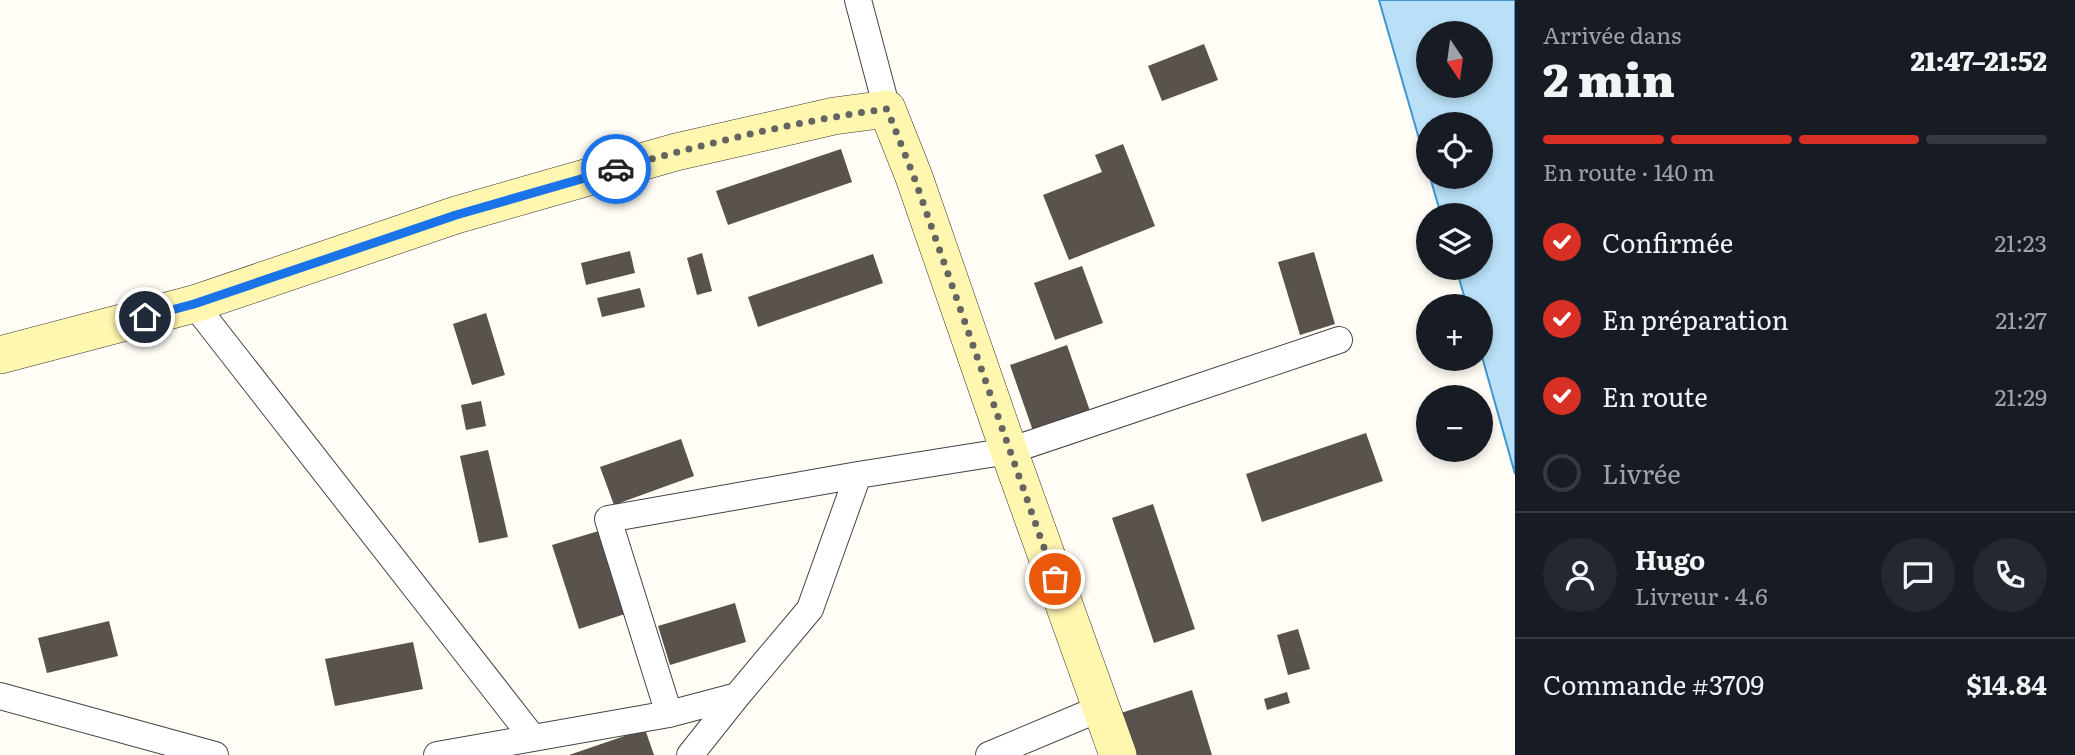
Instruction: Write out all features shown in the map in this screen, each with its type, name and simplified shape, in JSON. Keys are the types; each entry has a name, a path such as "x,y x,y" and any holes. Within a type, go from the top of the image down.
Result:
{"main road":[{"path":"0,355 194,304 456,215 663,156 834,116 887,109 914,177 1118,755"}],"street":[{"path":"858,0 887,109"},
{"path":"194,304 533,738"},
{"path":"669,714 608,519 1009,451 1339,341"},
{"path":"690,755 810,609 858,475"},
{"path":"0,696 215,755"},
{"path":"438,755 669,714 737,696"},
{"path":"989,755 1101,708"}],"water":[{"path":"1379,0 1515,0 1515,474 1493,396 1493,385 1490,385 1486,371 1493,371 1493,294 1464,294 1459,280 1493,280 1493,203 1438,203 1433,189 1493,189 1493,112 1416,112 1416,128"}],"building":[{"path":"1204,44 1218,80 1162,101 1148,66"},
{"path":"1123,144 1155,226 1069,260 1043,195 1102,172 1095,155"},
{"path":"841,149 852,182 728,225 716,191"},
{"path":"630,251 635,273 586,285 581,263"},
{"path":"1314,252 1335,324 1300,335 1278,262"},
{"path":"702,253 712,291 697,295 687,258"},
{"path":"873,254 883,283 758,327 748,297"},
{"path":"1082,266 1103,323 1055,340 1034,283"},
{"path":"640,288 645,307 602,317 597,298"},
{"path":"486,313 505,375 472,385 453,324"},
{"path":"1067,345 1090,411 1033,431 1010,365"},
{"path":"481,401 486,426 466,430 461,405"},
{"path":"1366,433 1383,481 1262,522 1246,474"},
{"path":"681,439 694,476 614,505 600,467"},
{"path":"488,450 508,537 479,543 460,456"},
{"path":"1153,504 1195,629 1154,643 1112,518"},
{"path":"602,530 628,613 579,629 552,545"},
{"path":"735,603 746,642 670,665 658,626"},
{"path":"109,621 118,656 47,673 38,638"},
{"path":"1298,629 1310,669 1288,675 1277,635"},
{"path":"413,642 423,689 335,706 325,659"},
{"path":"1192,690 1212,755 1135,755 1121,713"},
{"path":"1287,692 1290,703 1267,710 1264,699"},
{"path":"645,729 654,755 569,755"}],"way so far":[{"path":"616,169 676,152 834,116 887,109 914,177 1055,579"}],"route":[{"path":"145,317 194,304 456,215 616,169"}]}
